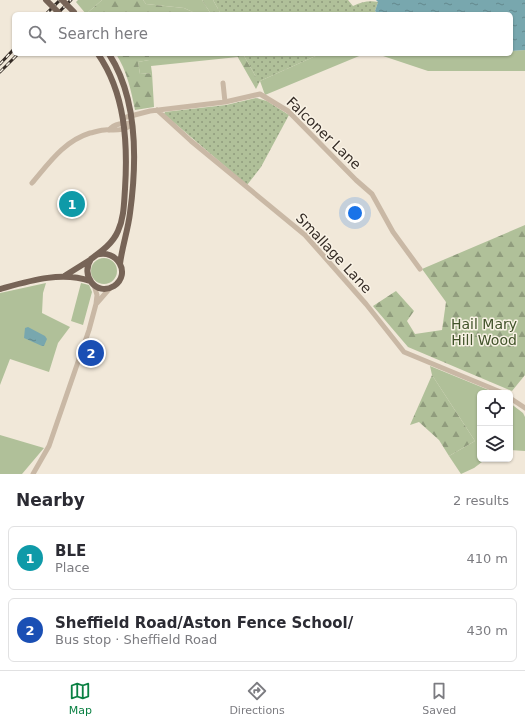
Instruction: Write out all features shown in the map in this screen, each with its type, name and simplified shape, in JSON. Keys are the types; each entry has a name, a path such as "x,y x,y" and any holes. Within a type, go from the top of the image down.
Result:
{"main road":[{"path":"46,0 58,12"},
{"path":"62,0 74,12"},
{"path":"92,283 88,277 87,267 94,257 113,240 118,231 122,220 126,178 124,123 112,79 99,56"},
{"path":"0,289 21,283 64,276 80,278 99,288 110,288 122,274 120,264 127,233 134,168 132,124 123,82 110,56"},
{"path":"64,276 101,254 110,254 120,264"}],"street":[{"path":"223,84 225,102"},
{"name":"Falconer Lane","path":"32,183 60,150 72,140 90,133 109,130 113,131 131,116 157,110 225,102 258,94 288,111 356,180 372,194 393,232 420,269"},
{"name":"Smallage Lane","path":"157,110 191,141 305,235 366,304 404,352 496,390"},
{"path":"124,123 132,124"},
{"path":"32,474 49,446 96,304 97,295 92,283"},
{"path":"96,304 110,288"},
{"path":"513,400 525,408"}],"green space":[{"path":"78,0 102,0 88,12 84,12 76,2"},
{"path":"102,0 143,0 146,4 184,8 193,12 88,12"},
{"path":"143,0 202,0 210,12 193,12 184,8 146,4"},
{"path":"202,0 213,0 220,12 210,12"},
{"path":"213,0 348,0 353,6 359,3 372,1 378,2 375,11 376,12 220,12"},
{"path":"525,50 525,71 428,71 383,56 513,56 513,51"},
{"path":"117,56 149,56 149,60 138,62 140,74 152,73 154,107 135,110 126,74"},
{"path":"149,56 238,57 151,66 152,73 140,74 138,62 149,60"},
{"path":"237,56 244,56 256,77 256,89"},
{"path":"244,56 316,56 260,81 256,89 256,77"},
{"path":"316,56 359,56 265,95 260,81"},
{"path":"256,98 267,101 289,115 261,167 247,185 164,114 165,112 226,105"},
{"name":"Hail Mary Hill Wood","path":"525,225 525,375 513,390 510,390 408,347 373,306 396,291 414,311 407,321 415,334 442,330 446,302 422,269"},
{"path":"104,258 114,261 117,271 114,281 104,284 94,281 91,271 94,261"},
{"path":"46,283 43,293 42,313 70,327 58,343 49,372 10,359 0,385 0,293"},
{"path":"81,283 89,285 92,292 83,325 71,321"},
{"path":"430,366 489,390 477,390 477,462 482,462 474,468 461,474 449,456 475,441 432,375"},
{"path":"432,375 475,441 449,456 439,440 419,422 410,425"},
{"path":"513,405 523,413 525,417 525,451 513,450"},
{"path":"0,435 44,448 22,474 0,474"}],"water":[{"path":"376,0 525,0 525,50 513,51 513,12 376,12 375,11 378,2"},
{"path":"28,327 45,336 47,339 44,346 24,338 25,328"}],"railway":[{"path":"48,12 60,0"},
{"path":"59,12 71,0"},
{"path":"0,64 12,51"},
{"path":"0,72 16,56"}],"place":[{"name":"BLE","path":"72,204"},
{"name":"Sheffield Road/Aston Fence School/","path":"91,353"}]}
